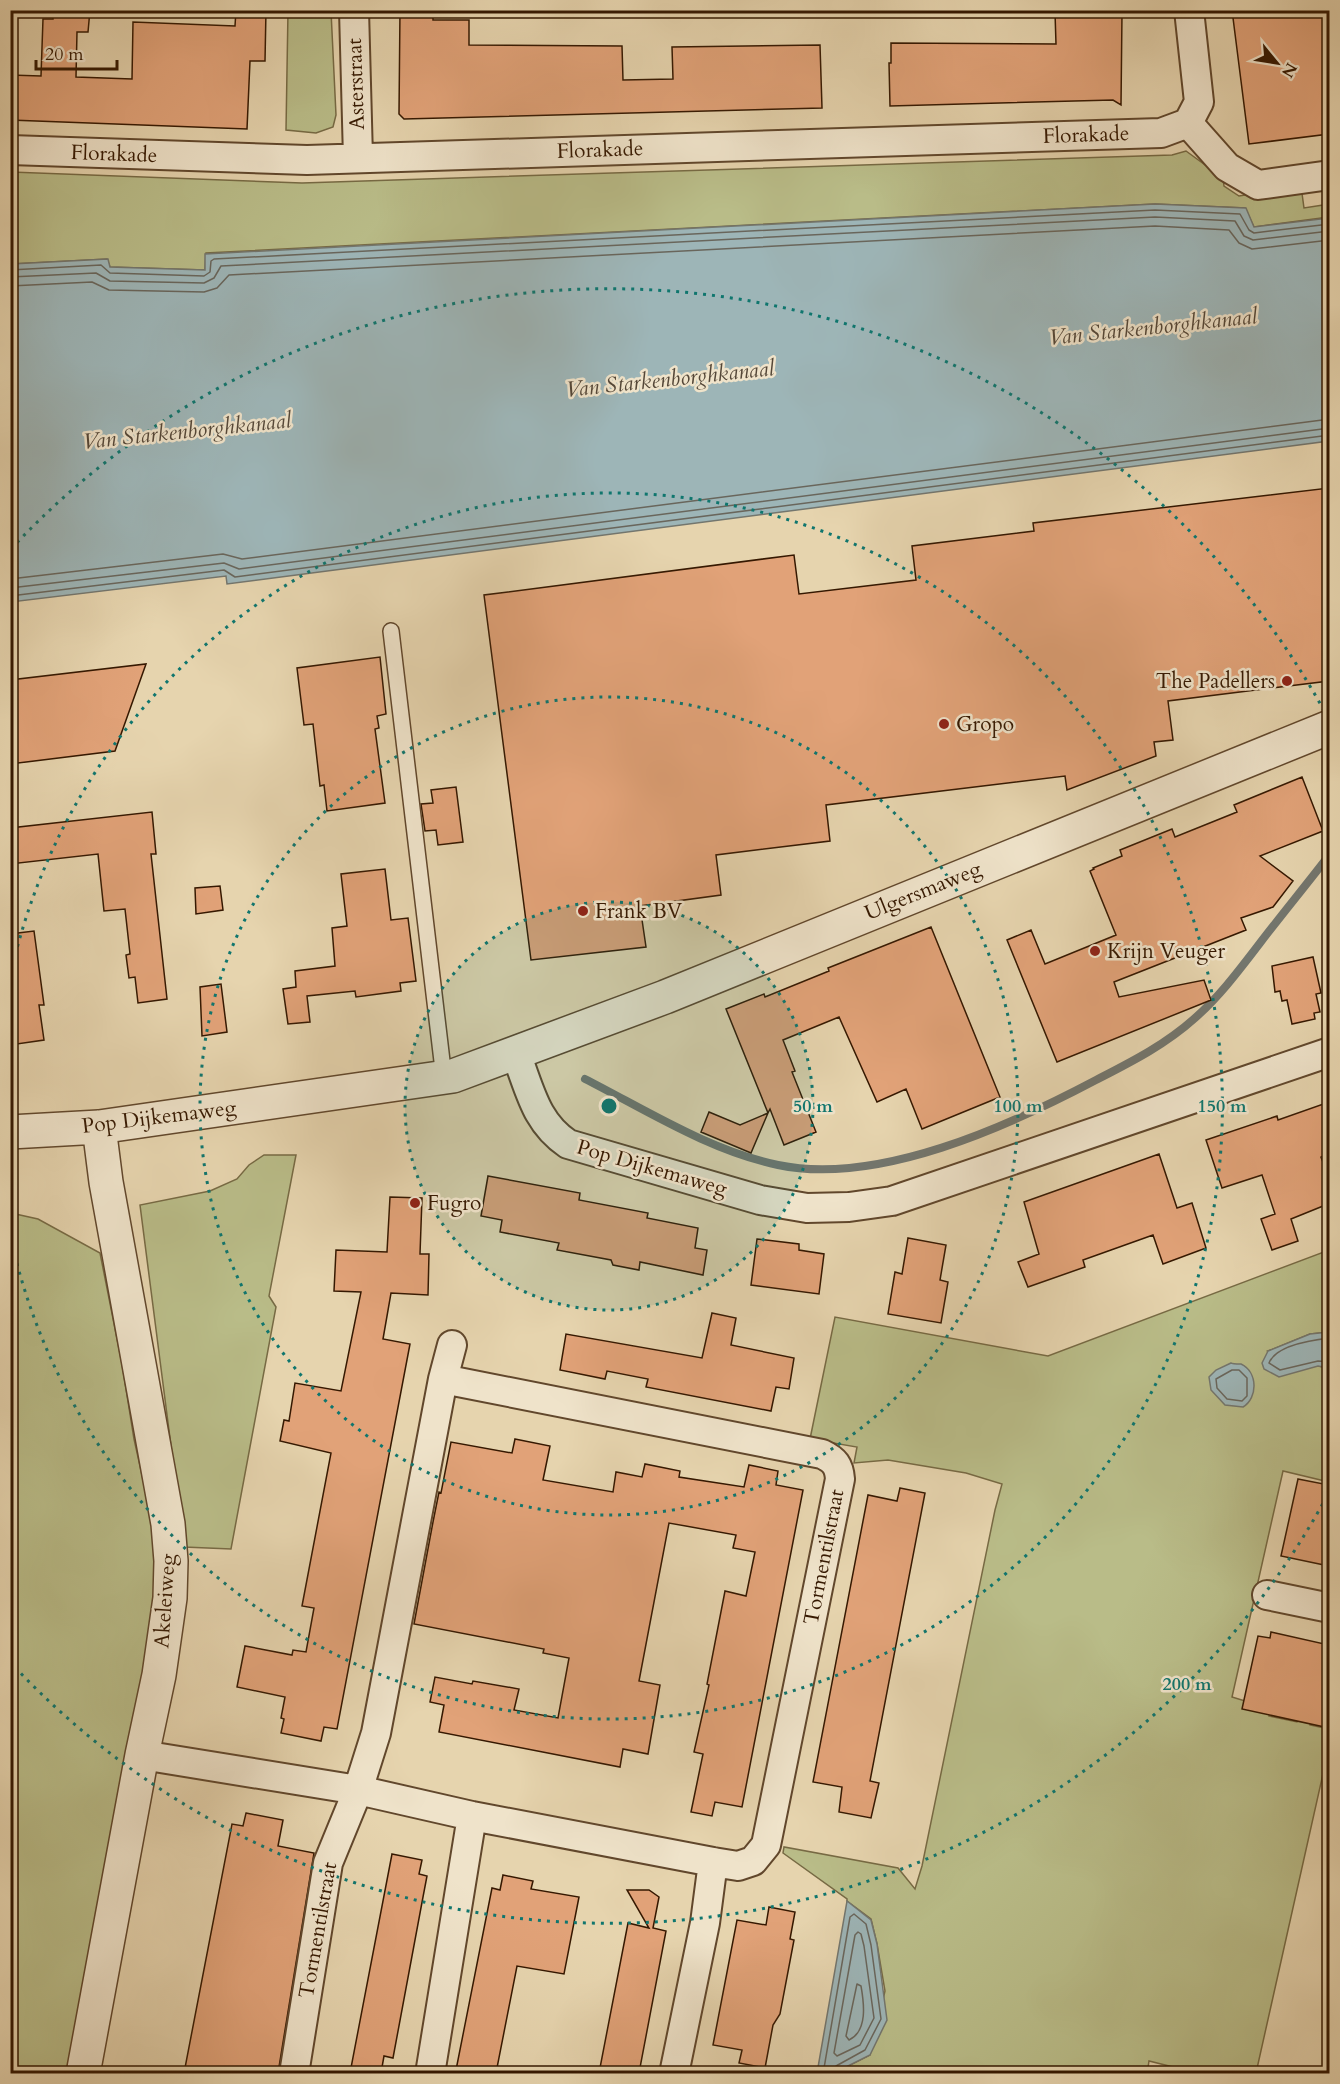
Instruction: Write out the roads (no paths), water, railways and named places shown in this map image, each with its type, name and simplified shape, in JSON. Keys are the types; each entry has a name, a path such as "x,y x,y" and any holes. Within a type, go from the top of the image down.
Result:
{"street":[{"name":"Asterstraat","path":"354,10 358,158"},
{"path":"1189,10 1199,102 1188,123 1227,167 1258,185 1329,175"},
{"name":"Florakade","path":"10,150 307,160 1161,133 1188,123"},
{"name":"Ulgersmaweg","path":"516,1054 675,992 1329,727"},
{"name":"Pop Dijkemaweg","path":"10,1132 99,1127 444,1078 516,1054 541,1118 556,1136 568,1144 760,1200 807,1208 849,1207 892,1201 1329,1052"},
{"name":"Akeleiweg","path":"83,2073 159,1675 170,1598 171,1561 168,1524 106,1182 99,1127"},
{"name":"Tormentilstraat","path":"294,2073 328,1863 358,1790 376,1732 443,1379 452,1344"},
{"name":"Tormentilstraat","path":"142,1755 358,1790 472,1816 738,1866 753,1861 766,1845 840,1479 839,1468 832,1459 822,1454 443,1379"},
{"path":"1267,1595 1329,1608"},
{"path":"430,2073 472,1816"},
{"path":"674,2073 705,1923 713,1862"}],"lane":[{"path":"391,631 444,1078"}],"water":[{"name":"Van Starkenborghkanaal","path":"1155,204 1246,208 1254,227 1329,218 1329,441 227,584 226,576 11,602 11,264 108,259 110,267 205,270 205,254"},
{"path":"1329,1332 1329,1368 1318,1366 1279,1377 1264,1369 1262,1363 1268,1351 1310,1334"},
{"path":"1231,1363 1241,1364 1247,1368 1253,1379 1251,1398 1243,1407 1225,1405 1211,1390 1209,1377 1216,1370"},
{"path":"847,1901 871,1920 877,1944 887,2020 870,2055 834,2073 817,2073"}],"waterway":[{"path":"585,1079 703,1140 753,1159 778,1165 817,1169 858,1167 942,1148 984,1133 1061,1098 1135,1060 1184,1028 1213,1001 1229,982 1330,854"}],"place":[{"name":"The Padellers","path":"1287,681"},
{"name":"Gropo","path":"944,724"},
{"name":"Frank BV","path":"583,911"},
{"name":"Krijn Veuger","path":"1095,951"},
{"name":"Fugro","path":"415,1203"}]}
